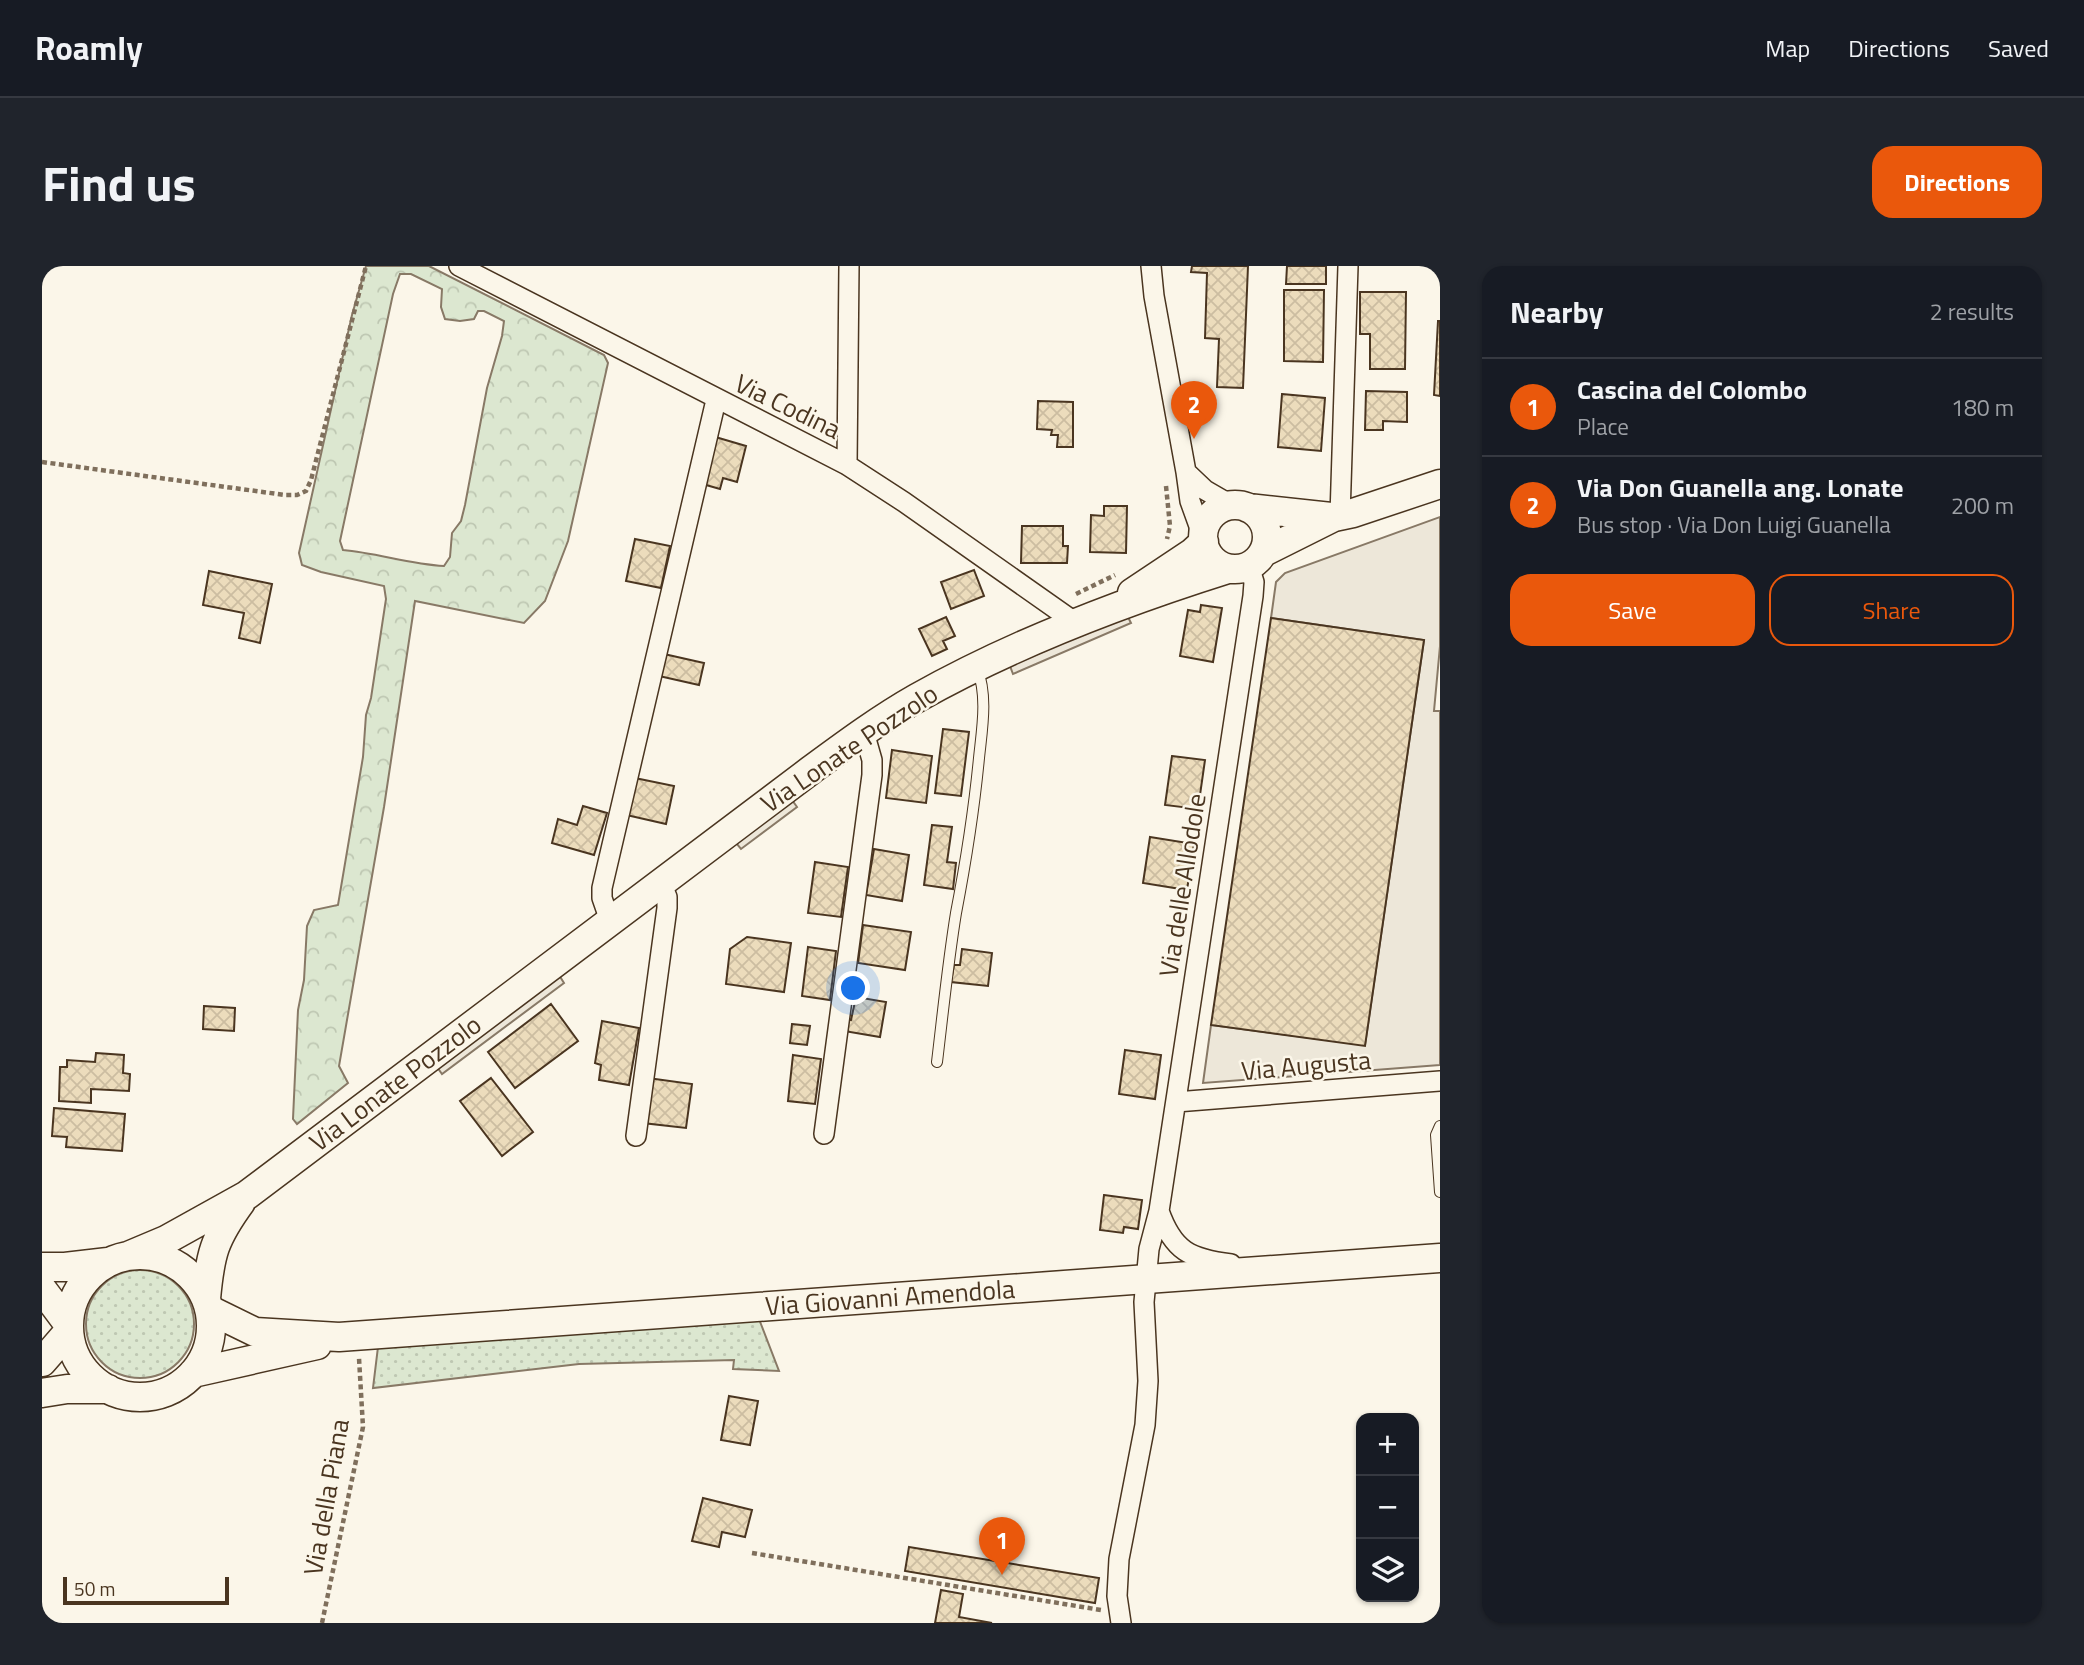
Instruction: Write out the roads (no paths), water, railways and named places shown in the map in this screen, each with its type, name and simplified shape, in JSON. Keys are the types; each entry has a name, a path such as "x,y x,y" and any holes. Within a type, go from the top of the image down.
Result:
{"street":[{"name":"Via Codina","path":"459,266 847,465 1071,611"},
{"path":"847,465 849,266"},
{"path":"1151,266 1189,501 1210,557 1218,565 1247,562"},
{"path":"1337,517 1348,266"},
{"path":"610,920 602,898 602,888 716,400"},
{"path":"1186,472 1205,490 1264,521 1267,531 1247,562"},
{"path":"1109,609 1247,562 1337,517 1440,484"},
{"path":"1109,609 1192,553 1203,540 1210,517 1218,510 1239,506 1337,517"},
{"name":"Via delle Allodole","path":"1120,1618 1117,1596 1119,1559 1143,1442 1148,1395 1143,1318 1149,1249 1159,1212 1253,596 1254,582 1247,562"},
{"name":"Via Lonate Pozzolo","path":"247,1195 864,732 916,699 977,668 1071,611 1109,609"},
{"path":"824,1134 872,775 872,760 864,732"},
{"path":"636,1136 667,908 667,897 661,883"},
{"name":"Via Augusta","path":"1176,1102 1440,1081"},
{"path":"42,1362 69,1328 73,1302 80,1286 92,1274 118,1259 166,1240 247,1195"},
{"path":"42,1393 67,1389 108,1389 130,1396 153,1396 168,1391 193,1373 203,1359 209,1343 210,1261 217,1238 247,1195"},
{"path":"1159,1212 1174,1242 1194,1257 1228,1264 1300,1269"},
{"path":"42,1267 65,1268 147,1255 166,1259 196,1282 208,1304 255,1332 349,1337"},
{"name":"Via Giovanni Amendola","path":"349,1337 1440,1258"},
{"path":"42,1289 69,1328 76,1358 85,1371 108,1389"},
{"path":"193,1373 285,1354 349,1337"}],"lane":[{"path":"937,1062 954,928 967,864 976,794 983,698 977,668"},
{"path":"1440,1126 1436,1135 1440,1192"}],"place":[{"name":"Via Don Guanella ang. Lonate","path":"1194,439"},
{"name":"Cascina del Colombo","path":"1002,1575"}]}
